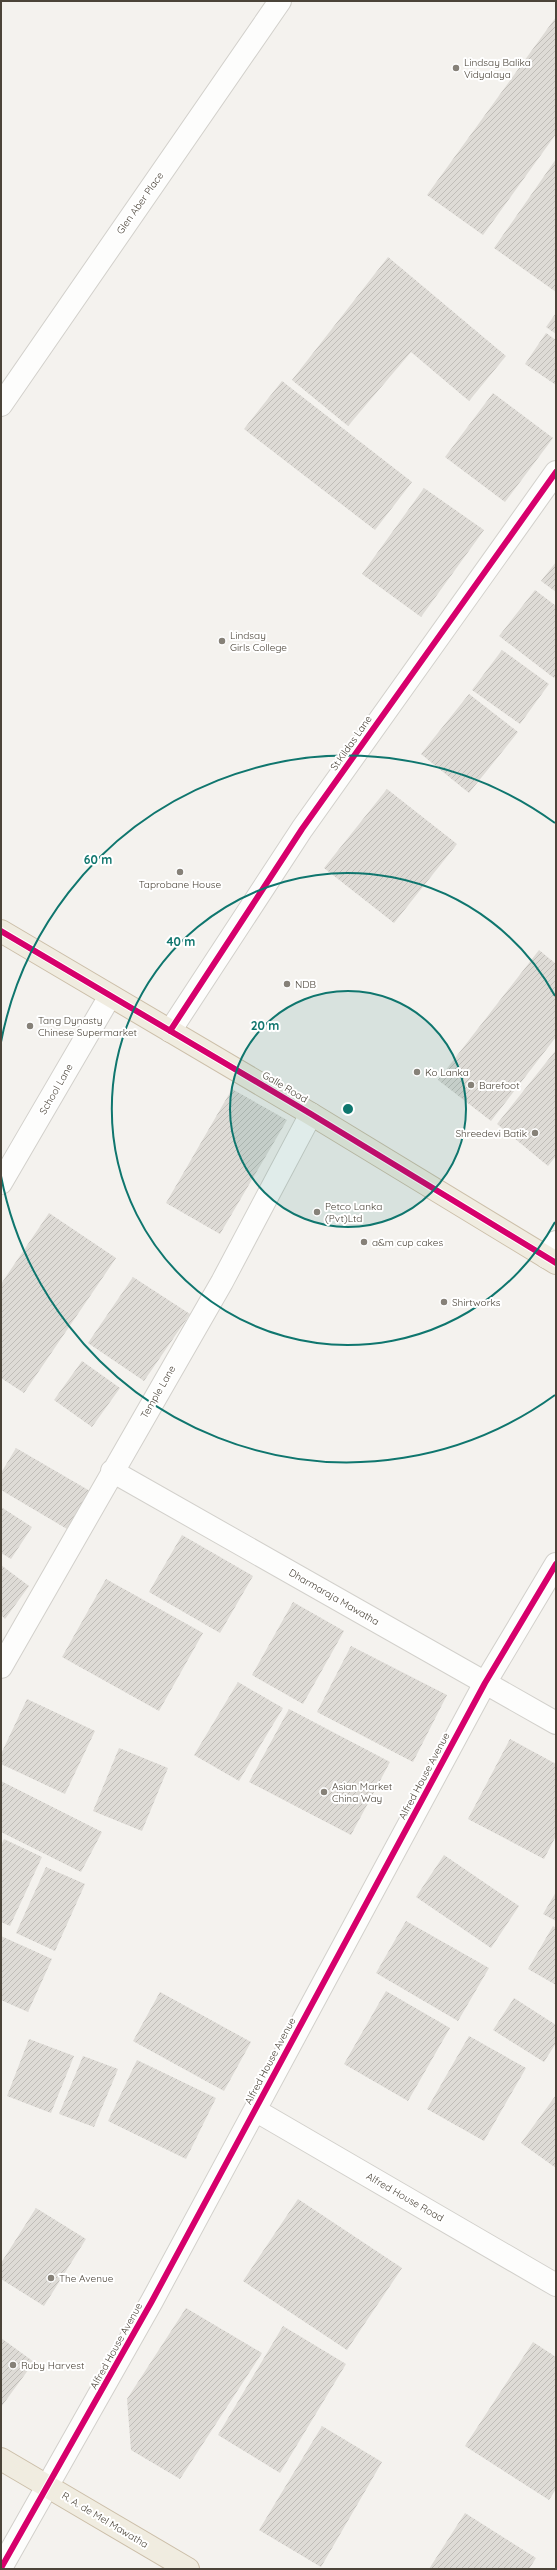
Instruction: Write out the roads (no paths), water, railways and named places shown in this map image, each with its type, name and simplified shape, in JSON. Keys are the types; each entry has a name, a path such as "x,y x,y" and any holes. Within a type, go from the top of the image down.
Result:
{"highway":[{"name":"Galle Road","path":"1,931 311,1114 553,1254"},
{"name":"R. A. de Mel Mawatha","path":"1,2459 188,2569"}],"street":[{"name":"Glen Aber Place","path":"1,405 280,1"},
{"name":"St.Kildas Lane","path":"170,1030 302,829 556,472"},
{"name":"School Lane","path":"1,1183 110,996"},
{"name":"Temple Lane","path":"1,1668 112,1470 222,1282 311,1114"},
{"name":"Dharmaraja Mawatha","path":"112,1470 556,1723"},
{"name":"Alfred House Avenue","path":"1,2568 152,2301 485,1683 556,1564"},
{"name":"Alfred House Road","path":"255,2110 556,2285"}],"place":[{"name":"Lindsay Balika Vidyalaya","path":"456,68"},
{"name":"Lindsay Girls College","path":"222,641"},
{"name":"Taprobane House","path":"180,872"},
{"name":"NDB","path":"287,984"},
{"name":"Tang Dynasty Chinese Supermarket","path":"30,1026"},
{"name":"Ko Lanka","path":"417,1072"},
{"name":"Barefoot","path":"471,1085"},
{"name":"Shreedevi Batik","path":"535,1133"},
{"name":"Petco Lanka (Pvt)Ltd","path":"317,1212"},
{"name":"a&m cup cakes","path":"364,1242"},
{"name":"Shirtworks","path":"444,1302"},
{"name":"Asian Market China Way","path":"324,1792"},
{"name":"The Avenue","path":"51,2278"},
{"name":"Ruby Harvest","path":"13,2365"}]}
